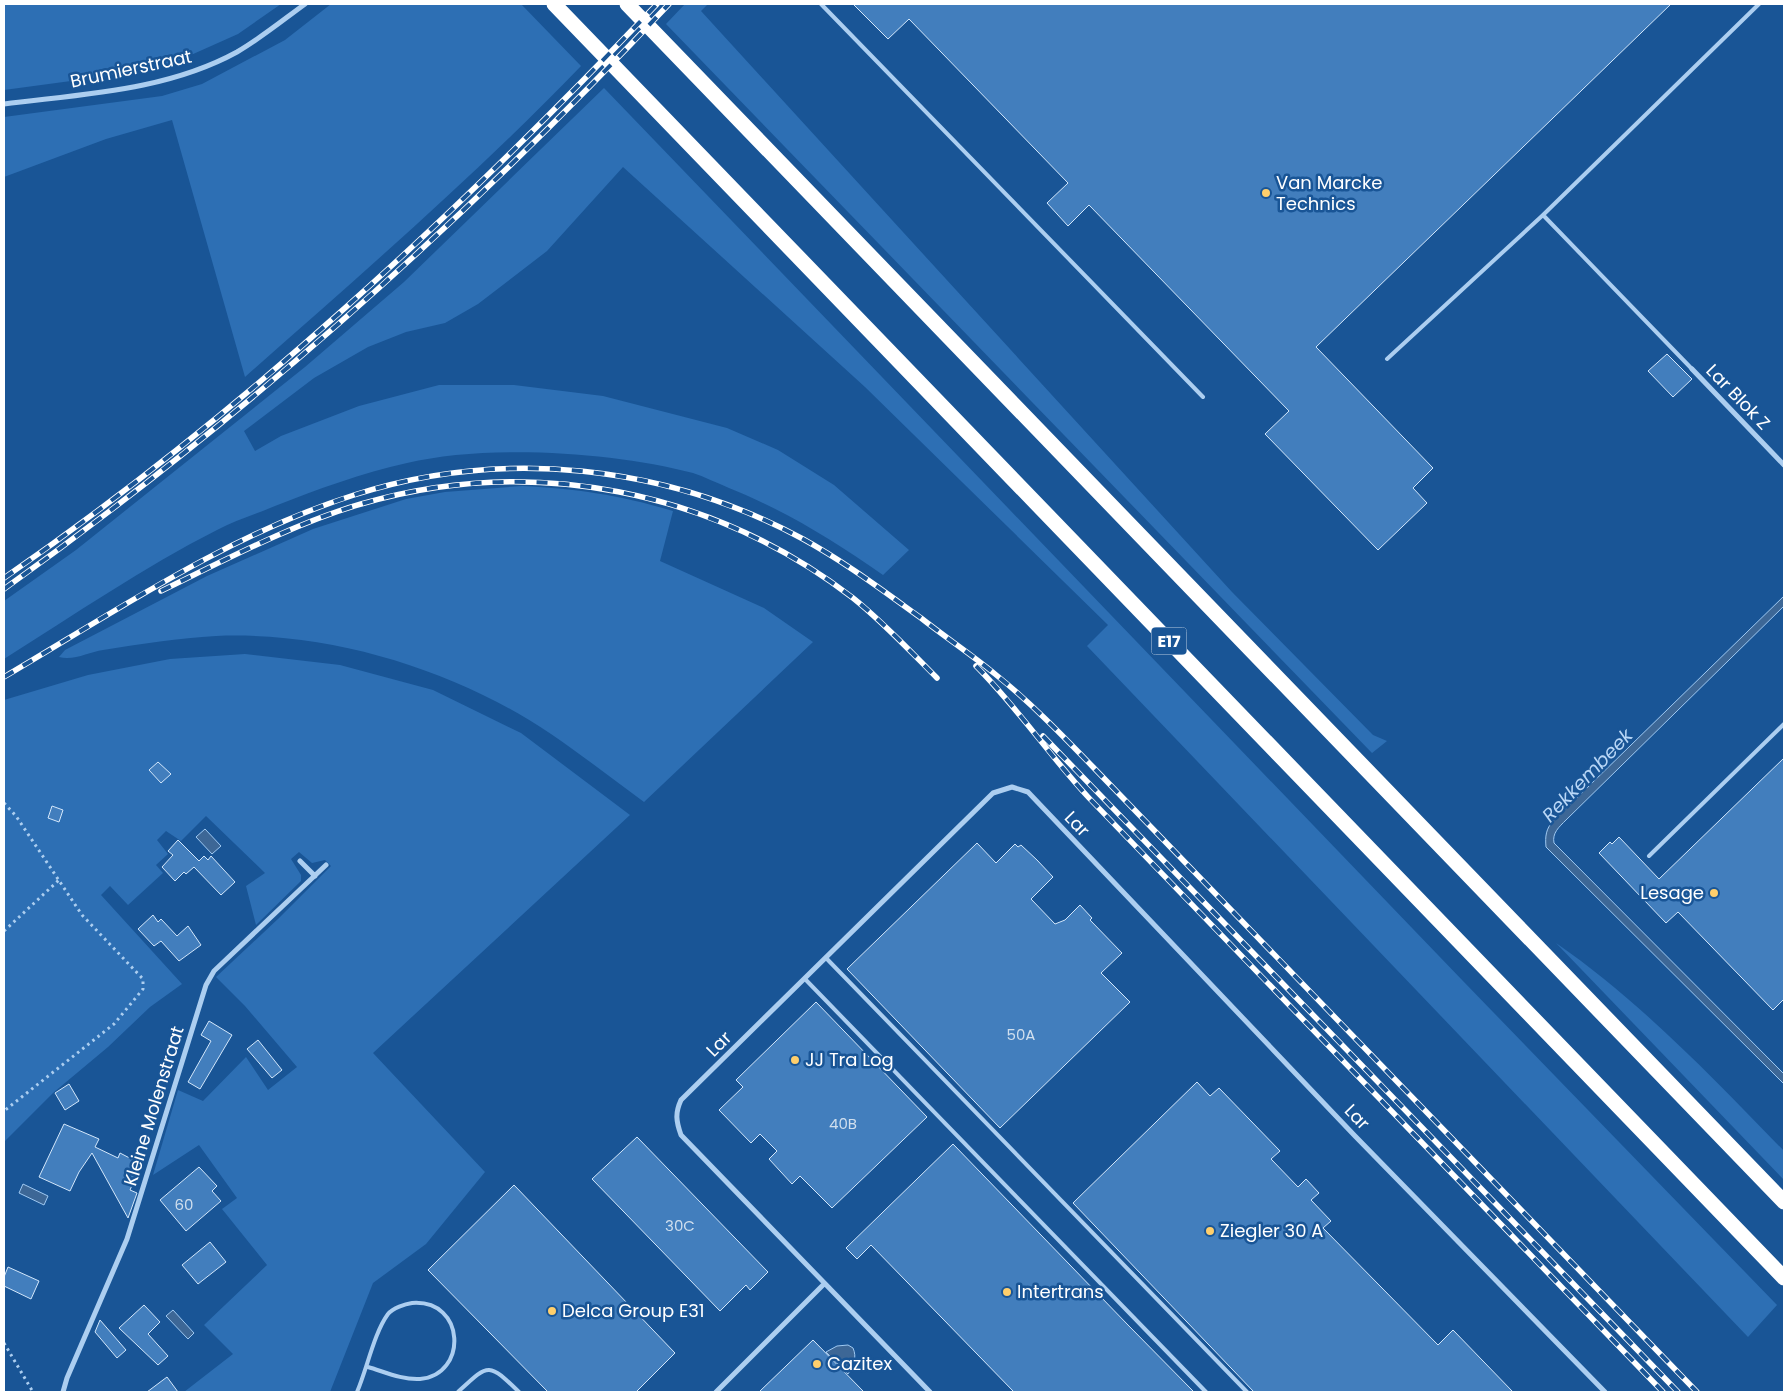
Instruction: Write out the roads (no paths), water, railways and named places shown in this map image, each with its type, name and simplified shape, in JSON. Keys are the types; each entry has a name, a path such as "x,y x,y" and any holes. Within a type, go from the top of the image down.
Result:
{"highway":[{"name":"E17","path":"554,4 1784,1278"},
{"path":"627,4 1784,1202"}],"street":[{"name":"Brumierstraat","path":"4,104 75,96 188,74 237,52 305,4"},
{"name":"Lar Blok Z","path":"1692,369 1784,465"},
{"name":"Lar","path":"930,1392 681,1135 676,1121 676,1110 681,1100 827,959 993,793 1012,787 1028,792 1355,1136 1605,1392"},
{"path":"300,861 315,876"},
{"name":"Kleine Molenstraat","path":"63,1392 66,1378 127,1239 206,985 214,971 326,865"},
{"path":"716,1392 824,1284"}],"lane":[{"path":"821,4 1203,397"},
{"path":"1387,359 1543,215 1759,4"},
{"path":"1543,215 1692,369"},
{"path":"1649,856 1784,724"},
{"path":"827,959 1246,1392"},
{"path":"805,979 1206,1392"},
{"path":"357,1392 368,1367 379,1331 389,1312 406,1304 424,1302 440,1309 451,1320 455,1338 453,1353 447,1365 436,1374 422,1379 406,1379 368,1367"},
{"path":"458,1392 481,1371 489,1369 498,1372 518,1392"}],"railway":[{"path":"4,578 92,515 178,449 345,308 504,159 657,4"},
{"path":"4,589 181,455 351,313 514,162 669,4"},
{"path":"4,677 174,576 262,531 354,495 410,480 468,471 525,468 583,471 640,480 696,494 750,514 803,539 834,557 977,659 1033,707 1697,1392"},
{"path":"161,591 285,532 361,504 425,489 490,482 555,483 618,492 680,508 741,531 798,561 853,598 886,627 937,678"},
{"path":"976,666 1089,798 1663,1392"},
{"path":"1043,736 1678,1392"}],"place":[{"name":"Van Marcke Technics","path":"1266,193"},
{"name":"Lesage","path":"1714,893"},
{"name":"JJ Tra Log","path":"795,1060"},
{"name":"Ziegler 30 A","path":"1210,1231"},
{"name":"Intertrans","path":"1007,1292"},
{"name":"Delca Group E31","path":"552,1311"},
{"name":"Cazitex","path":"817,1364"}],"water label":[{"name":"Rekkembeek","path":"1587,775"}]}
